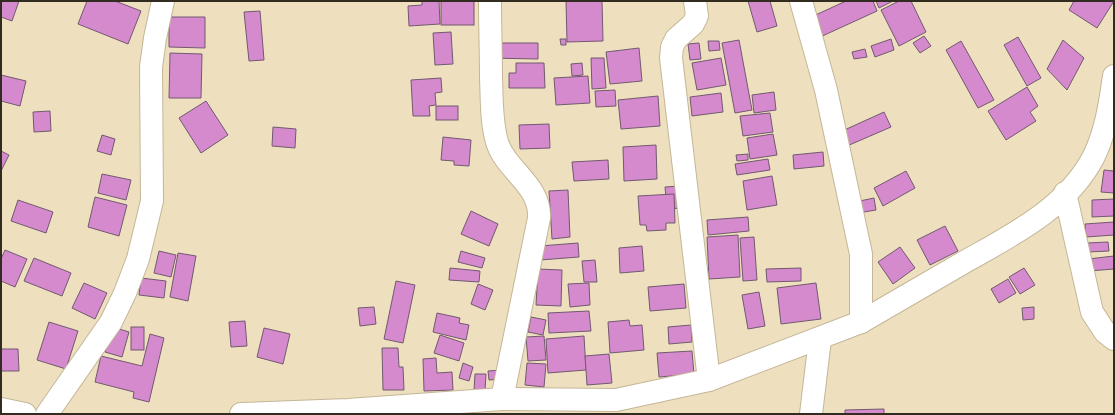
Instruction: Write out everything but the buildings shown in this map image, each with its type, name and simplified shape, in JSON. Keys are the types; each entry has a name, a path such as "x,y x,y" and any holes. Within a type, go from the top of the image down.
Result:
{"street":[{"path":"47,414 111,322 126,293 138,259 152,201 151,67 155,38 163,1"},
{"path":"490,1 493,122 498,143 512,167 537,198 540,208 502,399"},
{"path":"695,1 697,16 693,24 676,40 672,47 671,58 709,380"},
{"path":"801,1 826,90 861,254 861,322"},
{"path":"241,414 350,412 502,399 616,407 709,380 820,339 842,328 861,322 1018,231 1048,211 1065,193 1093,157 1111,117 1114,76"},
{"path":"1065,193 1086,282 1088,300 1098,323 1105,332 1114,339"},
{"path":"811,414 820,339"},
{"path":"1,409 25,414"}]}
